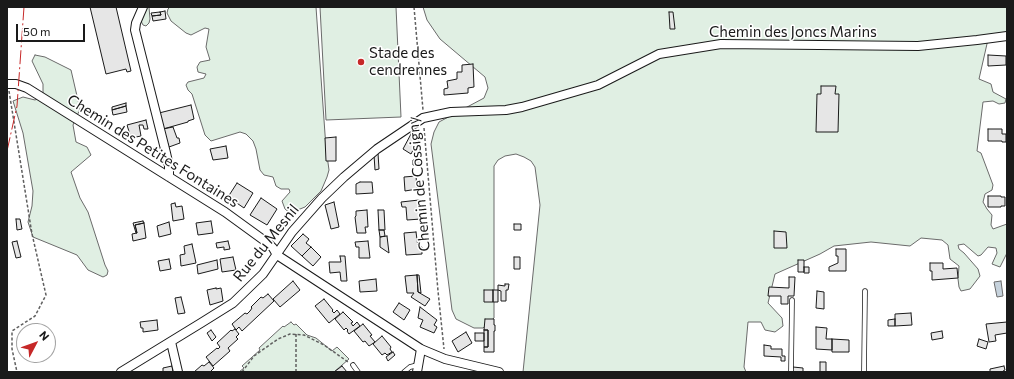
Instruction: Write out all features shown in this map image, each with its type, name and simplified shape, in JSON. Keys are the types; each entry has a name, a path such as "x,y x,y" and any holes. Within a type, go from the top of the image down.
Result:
{"street":[{"path":"143,7 136,23 135,30 166,153 169,176"},
{"name":"Chemin des Joncs Marins","path":"423,118 451,112 506,110 522,107 598,85 659,54 721,44 918,46 1007,36"},
{"name":"Chemin des Petites Fontaines","path":"7,84 16,84 27,88 226,212 269,244 277,255"},
{"name":"Rue du Mesnil","path":"122,372 233,303 256,282 303,219 322,198 377,149 423,118"},
{"path":"277,255 424,351 445,359 499,372"},
{"path":"171,342 178,372"},
{"path":"418,369 424,351"}],"lane":[{"path":"864,372 865,291"},
{"path":"791,372 792,300"},
{"path":"353,365 358,372"},
{"path":"404,372 410,367 418,369"}],"path":[{"name":"Chemin de Cossigny","path":"414,7 445,359"},
{"path":"7,84 32,234 46,295 35,316 12,331 12,349 17,372"},
{"path":"242,372 254,356 278,339 290,334 304,335 324,345 353,365"},
{"path":"296,334 296,372"}],"green space":[{"path":"140,7 149,7 150,19 146,26 143,25 141,21"},
{"path":"170,7 316,7 326,148 329,170 321,191 305,207 290,213 285,209 282,201 290,192 289,189 281,189 276,186 273,177 264,175 260,170 253,141 246,134 240,132 211,141 205,135 192,94 186,85 188,82 204,78 206,74 198,72 197,67 200,62 210,60 206,47 209,29 205,28 191,35 186,33 171,21 167,13"},
{"name":"Stade des cendrennes","path":"320,7 396,7 401,117 326,120"},
{"path":"423,7 1007,7 1007,35 989,35 979,79 991,84 993,92 1006,99 1005,103 999,104 993,101 983,102 977,151 981,153 993,185 992,190 985,194 983,202 992,215 991,225 993,229 1007,224 1007,253 1000,267 992,264 997,253 996,248 988,247 981,255 978,256 964,244 958,245 959,249 978,269 980,276 970,289 961,291 958,279 959,266 950,259 948,245 942,240 921,238 910,246 871,242 834,246 820,254 775,274 768,303 782,318 783,326 775,332 765,330 761,322 748,322 744,367 746,372 523,372 540,205 535,167 531,161 516,154 505,156 498,160 494,166 494,318 483,328 474,328 456,319 452,310 431,144 434,132 439,122 484,98 488,88 485,77 440,39 427,20"},
{"path":"35,55 45,57 71,70 80,109 73,125 76,142 87,147 91,155 71,172 80,198 88,212 108,271 107,275 103,277 88,270 77,255 33,237 28,222 32,206 33,191 23,133 13,101 23,97 35,100 43,96 43,84 32,61"},
{"path":"291,322 294,325 296,324 307,335 316,338 332,351 337,347 349,359 334,372 239,372 244,368 242,366 260,350 259,348 283,326 284,327"}],"shaded area":[{"path":"1001,281 1003,296 997,297 994,282"}],"building":[{"path":"90,7 116,7 131,71 127,72 126,69 106,74"},
{"path":"165,11 166,19 153,21 152,16 161,15 160,12"},
{"path":"160,12 161,15 152,16 151,13"},
{"path":"669,12 673,12 675,29 670,29"},
{"path":"988,55 1006,56 1006,65 988,66"},
{"path":"473,64 474,87 468,88 468,93 444,95 444,89 448,88 447,81 457,79 457,72 462,72 462,65"},
{"path":"821,86 836,86 835,94 839,94 838,132 816,132 817,94 821,94"},
{"path":"126,103 126,106 112,110 112,107"},
{"path":"191,105 194,119 163,129 159,113"},
{"path":"126,106 127,112 113,115 112,110"},
{"path":"146,120 148,129 144,129 143,125 139,125 141,136 131,138 127,125"},
{"path":"173,127 180,143 169,147 163,129"},
{"path":"988,129 1002,129 1002,134 1006,134 1006,142 988,141"},
{"path":"411,134 419,139 411,154 403,149"},
{"path":"336,137 336,161 326,161 325,138"},
{"path":"226,146 228,158 213,160 210,149"},
{"path":"378,153 379,169 375,170 374,155"},
{"path":"421,159 422,164 413,165 413,160"},
{"path":"416,176 417,189 405,191 404,177"},
{"path":"360,182 372,182 373,193 356,194 356,184"},
{"path":"237,183 253,193 244,208 228,197"},
{"path":"988,196 1005,197 1005,206 988,207"},
{"path":"261,198 277,209 267,225 250,215"},
{"path":"419,200 421,219 407,220 406,207 402,207 401,202"},
{"path":"334,202 339,227 331,229 325,205"},
{"path":"175,203 176,207 182,206 184,219 173,221 171,204"},
{"path":"367,210 368,227 365,227 366,233 357,233 355,217 356,211"},
{"path":"378,210 384,210 385,230 379,230"},
{"path":"16,219 20,219 22,229 17,230"},
{"path":"143,221 144,223 135,225 136,233 133,223"},
{"path":"211,221 213,233 198,235 196,223"},
{"path":"169,222 171,234 159,237 157,226"},
{"path":"144,223 146,238 133,241 132,234 137,233 135,225"},
{"path":"514,224 521,224 521,230 514,230"},
{"path":"379,230 384,230 385,236 380,237"},
{"path":"774,231 786,232 787,248 774,248"},
{"path":"416,232 418,247 422,247 422,254 406,255 404,233"},
{"path":"303,234 309,239 306,243 311,247 302,256 291,246"},
{"path":"387,236 389,253 380,247 380,237"},
{"path":"17,241 21,257 16,258 12,242"},
{"path":"228,241 230,249 224,250 224,247 217,248 216,243"},
{"path":"368,241 370,258 359,258 359,247 356,247 355,242"},
{"path":"192,244 196,263 181,266 180,255 185,254 184,246"},
{"path":"311,247 321,257 313,266 302,256"},
{"path":"836,249 846,249 846,271 829,271 829,267 838,263"},
{"path":"340,256 345,256 347,281 341,281 340,272 330,273 329,262 341,262"},
{"path":"233,257 236,270 222,272 220,259"},
{"path":"514,257 520,257 520,269 514,269"},
{"path":"169,259 171,269 160,271 158,261"},
{"path":"217,260 218,269 198,274 197,265"},
{"path":"798,260 804,260 804,272 798,272"},
{"path":"930,263 943,263 943,269 957,268 958,278 932,280"},
{"path":"804,267 809,267 809,273 804,273"},
{"path":"417,275 419,275 421,293 418,292"},
{"path":"417,275 418,292 430,299 425,306 411,297 414,293 407,293 405,276"},
{"path":"789,277 795,277 794,296 788,296 788,304 781,304 781,296 768,296 769,287 789,288"},
{"path":"376,279 377,291 360,292 359,281"},
{"path":"293,281 300,290 280,307 273,299"},
{"path":"505,284 509,284 508,290 506,290 506,301 501,301 501,291 498,290 498,285 505,286"},
{"path":"221,288 223,301 210,305 207,290"},
{"path":"484,290 493,290 493,302 484,302"},
{"path":"493,290 498,290 498,302 493,302"},
{"path":"817,291 824,292 824,309 816,308"},
{"path":"268,294 274,301 242,331 239,327 236,330 232,324 245,313 247,314 252,308 251,307 261,297 263,298"},
{"path":"181,297 185,313 178,314 175,298"},
{"path":"324,299 334,313 337,310 340,314 329,323 315,306"},
{"path":"399,303 410,310 404,320 393,312"},
{"path":"420,307 437,320 434,325 437,327 434,333 420,327 423,320 418,318"},
{"path":"343,312 353,322 351,323 353,326 357,322 360,326 349,334 347,331 348,330 346,328 344,330 335,319"},
{"path":"911,313 912,325 895,326 895,314"},
{"path":"485,319 494,319 494,352 484,352 484,347 488,347 488,330 484,330"},
{"path":"895,319 895,326 888,326 888,320"},
{"path":"157,320 158,330 143,332 140,322"},
{"path":"1007,322 1007,333 995,335 996,341 989,342 986,324"},
{"path":"363,324 372,335 370,336 375,342 369,346 365,341 363,342 354,331"},
{"path":"816,327 827,328 826,339 832,339 832,350 816,349"},
{"path":"235,329 239,334 236,337 238,339 228,348 230,351 213,366 206,357 217,348 218,349 220,347 217,343 231,330 232,331"},
{"path":"211,330 216,337 212,341 207,333"},
{"path":"484,330 488,330 488,347 484,347"},
{"path":"942,331 943,338 932,340 931,333"},
{"path":"466,332 472,343 458,352 452,341"},
{"path":"475,333 484,333 484,341 475,341"},
{"path":"382,336 391,347 390,349 392,352 387,355 385,353 382,355 373,344"},
{"path":"832,339 849,340 849,352 832,352"},
{"path":"979,339 988,342 986,349 977,346"},
{"path":"764,345 771,346 771,349 782,349 782,356 785,356 785,361 781,361 781,357 764,356"},
{"path":"393,352 395,355 388,361 386,357"},
{"path":"209,362 214,368 210,372 194,372 202,365 204,366"},
{"path":"820,362 826,362 826,372 820,372"},
{"path":"172,366 173,372 163,372 163,368"},
{"path":"342,366 347,372 334,372"},
{"path":"1004,366 1005,370 1003,372 990,372 990,369"},
{"path":"793,367 803,368 803,372 792,372"}],"power":[{"path":"7,151 17,106 24,7"}],"place":[{"name":"Stade des cendrennes","path":"361,62"}]}
